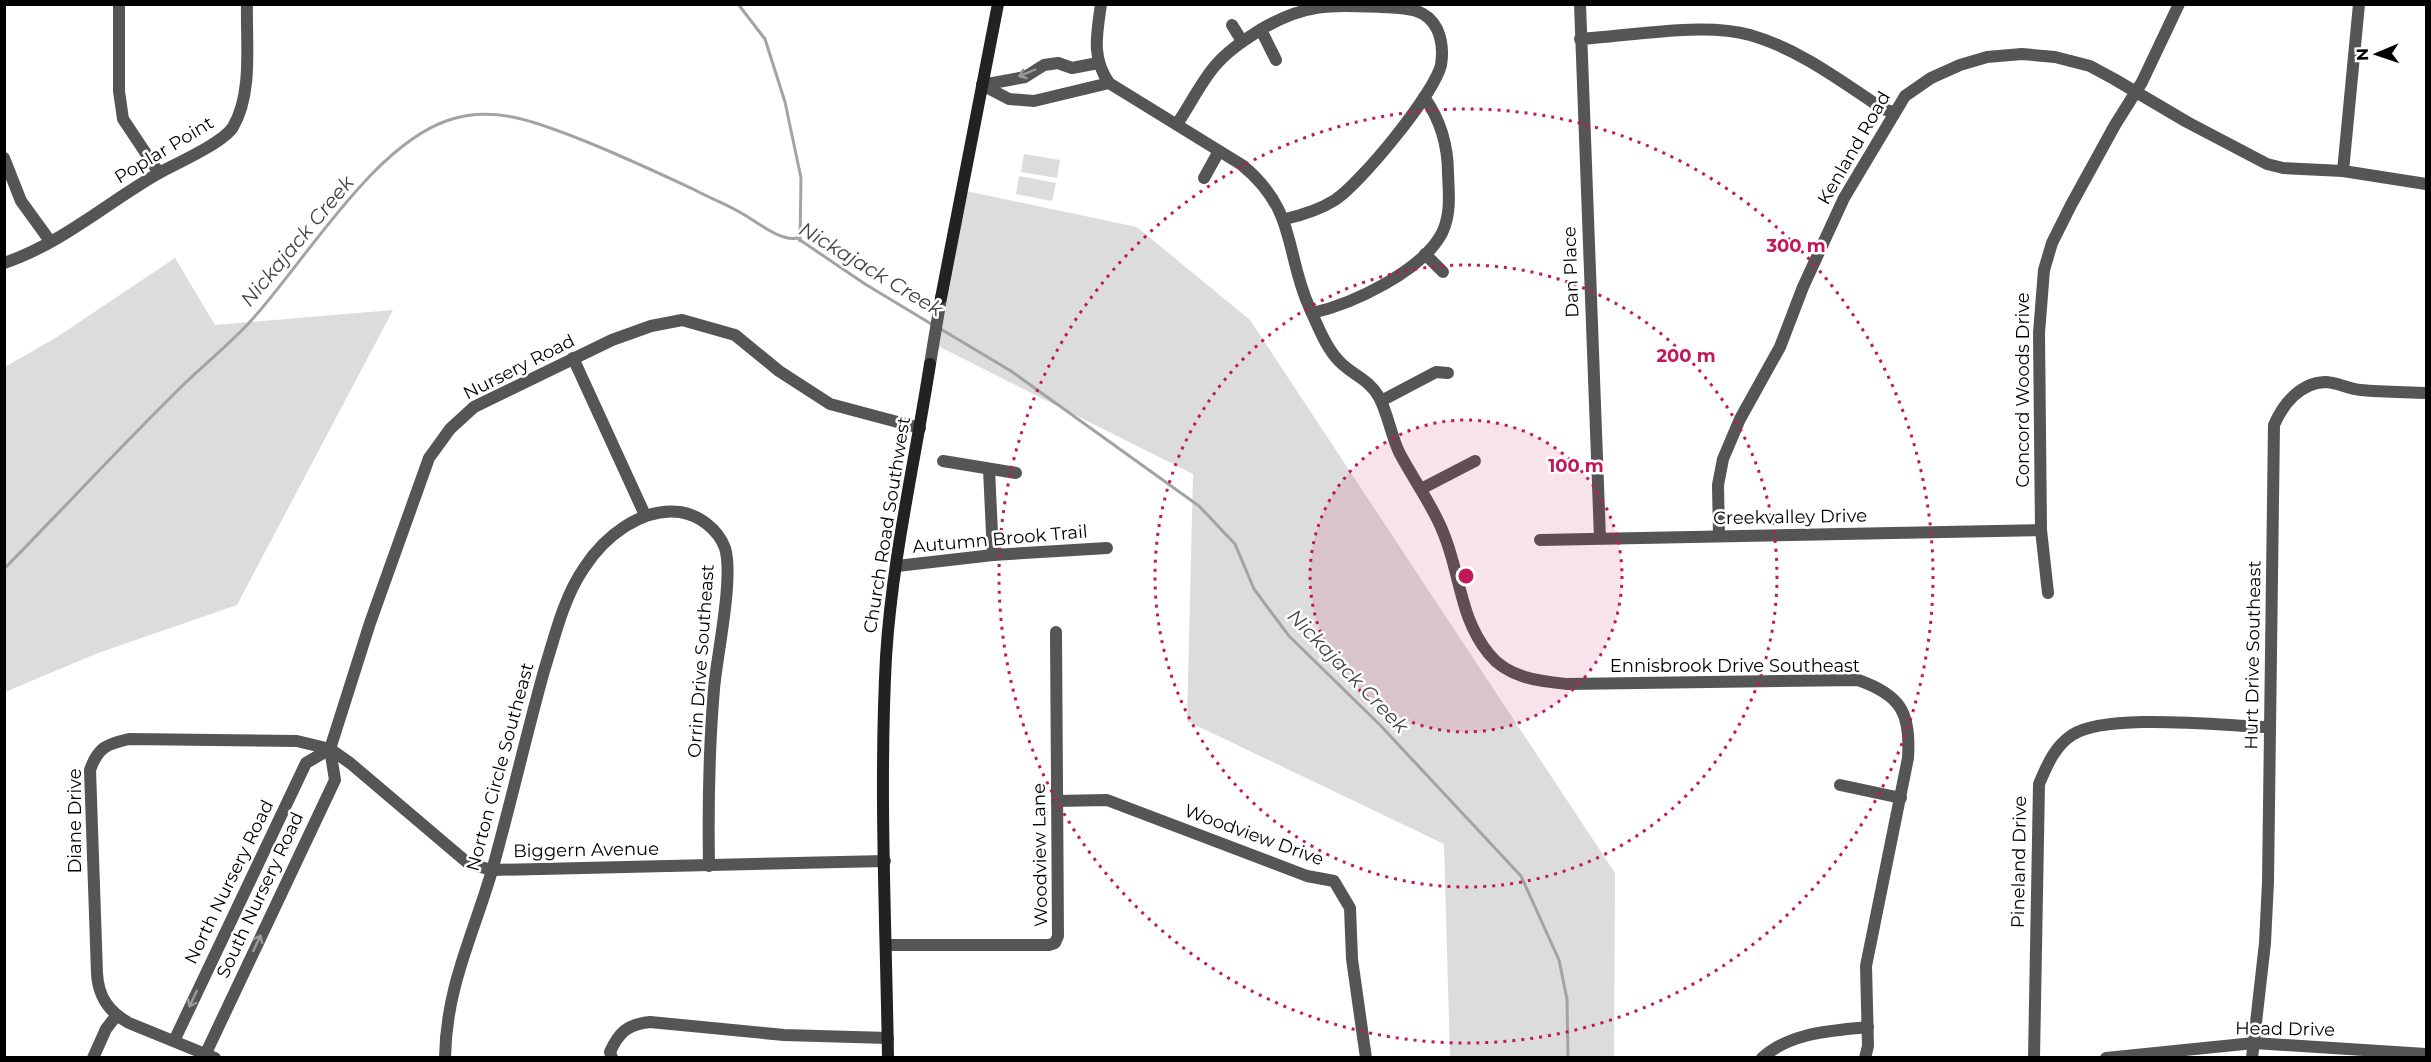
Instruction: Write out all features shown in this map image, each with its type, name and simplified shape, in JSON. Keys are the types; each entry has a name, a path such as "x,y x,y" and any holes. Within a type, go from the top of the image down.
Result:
{"street":[{"path":"119,4 119,91 123,118 159,173"},
{"name":"Poplar Point","path":"4,262 25,256 50,242 159,173 202,151 232,129 243,100 247,4"},
{"name":"Church Road Southwest","path":"888,1058 885,861 886,656 897,566 941,298 998,4"},
{"path":"1101,4 1096,41 1098,63 1109,83 1177,124 1256,177 1276,202 1285,219 1312,313 1335,356 1371,385 1381,401 1396,446 1421,489 1475,461"},
{"name":"Dan Place","path":"1580,4 1600,538"},
{"name":"Concord Woods Drive","path":"2048,593 2041,530 2039,333 2044,270 2052,243 2071,205 2135,92 2179,4"},
{"path":"2343,171 2359,4"},
{"path":"1177,124 1214,67 1242,40 1275,20 1315,7 1335,5 1419,11 1433,22 1438,30 1442,54 1437,76 1418,108 1350,188 1321,208 1285,219"},
{"path":"1232,25 1242,40"},
{"path":"1261,30 1276,60"},
{"path":"1580,39 1708,30 1749,35 1820,66 1883,109 1893,112"},
{"name":"Kenland Road","path":"1719,536 1718,485 1723,459 1740,419 1780,347 1806,279 1844,198 1893,112 1905,96 1931,78 1960,65 1987,57 2022,54 2055,57 2090,66 2244,154 2267,164 2308,171 2343,171 2427,184"},
{"path":"982,84 1025,77 1044,65 1058,63 1071,68 1098,63"},
{"path":"1071,68 1071,93"},
{"path":"982,84 1009,99 1034,101 1071,93 1092,85 1109,83"},
{"path":"1312,313 1334,308 1366,295 1425,254 1442,232 1449,208 1448,164 1445,143 1435,112 1424,97"},
{"path":"1204,178 1219,151"},
{"path":"4,158 21,201 50,242"},
{"path":"1425,254 1443,272"},
{"name":"Nursery Road","path":"330,749 370,622 412,499 429,458 450,429 474,407 622,336 651,326 682,320 735,335 797,385 830,404 920,428"},
{"path":"573,358 645,515"},
{"path":"1381,401 1436,372 1448,373"},
{"name":"Hurt Drive Southeast","path":"2252,1058 2265,943 2274,425 2291,397 2304,388 2325,382 2360,390 2427,393"},
{"path":"943,461 1016,473"},
{"path":"989,469 993,555"},
{"name":"Ennisbrook Drive Southeast","path":"1421,489 1443,531 1457,571 1466,618 1474,634 1491,656 1528,680 1567,684 1858,680 1888,692 1899,704 1906,717 1910,734 1908,758 1875,909 1866,966 1868,1027 1865,1058"},
{"name":"Orrin Drive Southeast","path":"645,515 676,512 696,517 720,538 727,559 714,690 709,866"},
{"name":"Norton Circle Southeast","path":"445,1058 452,989 492,870 540,686 566,602 584,568 596,552 624,528 645,515"},
{"name":"Creekvalley Drive","path":"1540,540 2041,530"},
{"name":"Autumn Brook Trail","path":"897,566 993,555 1107,548"},
{"name":"Woodview Lane","path":"887,945 1054,943 1059,927 1056,632"},
{"name":"Pineland Drive","path":"2034,1058 2039,784 2059,746 2073,734 2092,726 2140,723 2270,727"},
{"name":"Diane Drive","path":"116,1016 100,994 97,973 90,770 100,748 129,739 297,741 330,749"},
{"name":"Biggern Avenue","path":"330,749 350,763 470,864 492,870 885,861"},
{"name":"North Nursery Road","path":"174,1041 306,763 330,749"},
{"name":"South Nursery Road","path":"210,1055 335,780 330,749"},
{"path":"1840,785 1900,798"},
{"name":"Woodview Drive","path":"1057,801 1107,800 1307,876 1334,881 1350,908 1352,959 1366,1058"},
{"path":"93,1058 106,1029 116,1016 210,1055"},
{"path":"612,1058 610,1052 618,1034 633,1023 650,1022 784,1035 888,1038"},
{"path":"1762,1058 1791,1041 1813,1034 1868,1027"},
{"name":"Head Drive","path":"2106,1058 2254,1044 2427,1054"}],"shaded area":[{"path":"1024,154 1060,160 1057,178 1021,172"},
{"path":"1019,176 1056,183 1052,201 1016,194"},
{"path":"957,189 1137,227 1250,320 1615,873 1614,1057 1450,1057 1444,844 1187,721 1193,474 934,344"},
{"path":"175,258 215,325 393,310 237,605 98,653 5,692 5,367 57,337"}],"waterway":[{"path":"738,4 765,39 785,102 801,178 800,241"},
{"name":"Nickajack Creek","path":"4,569 159,409 248,324 366,180 393,154 421,134 449,120 482,114 514,117 546,126 606,150 731,207 777,234 797,238 865,284 933,325"},
{"name":"Nickajack Creek","path":"939,328 1011,371 1199,506 1235,544 1254,589 1289,636 1380,725 1521,876 1559,960 1567,999 1568,1058"}]}
